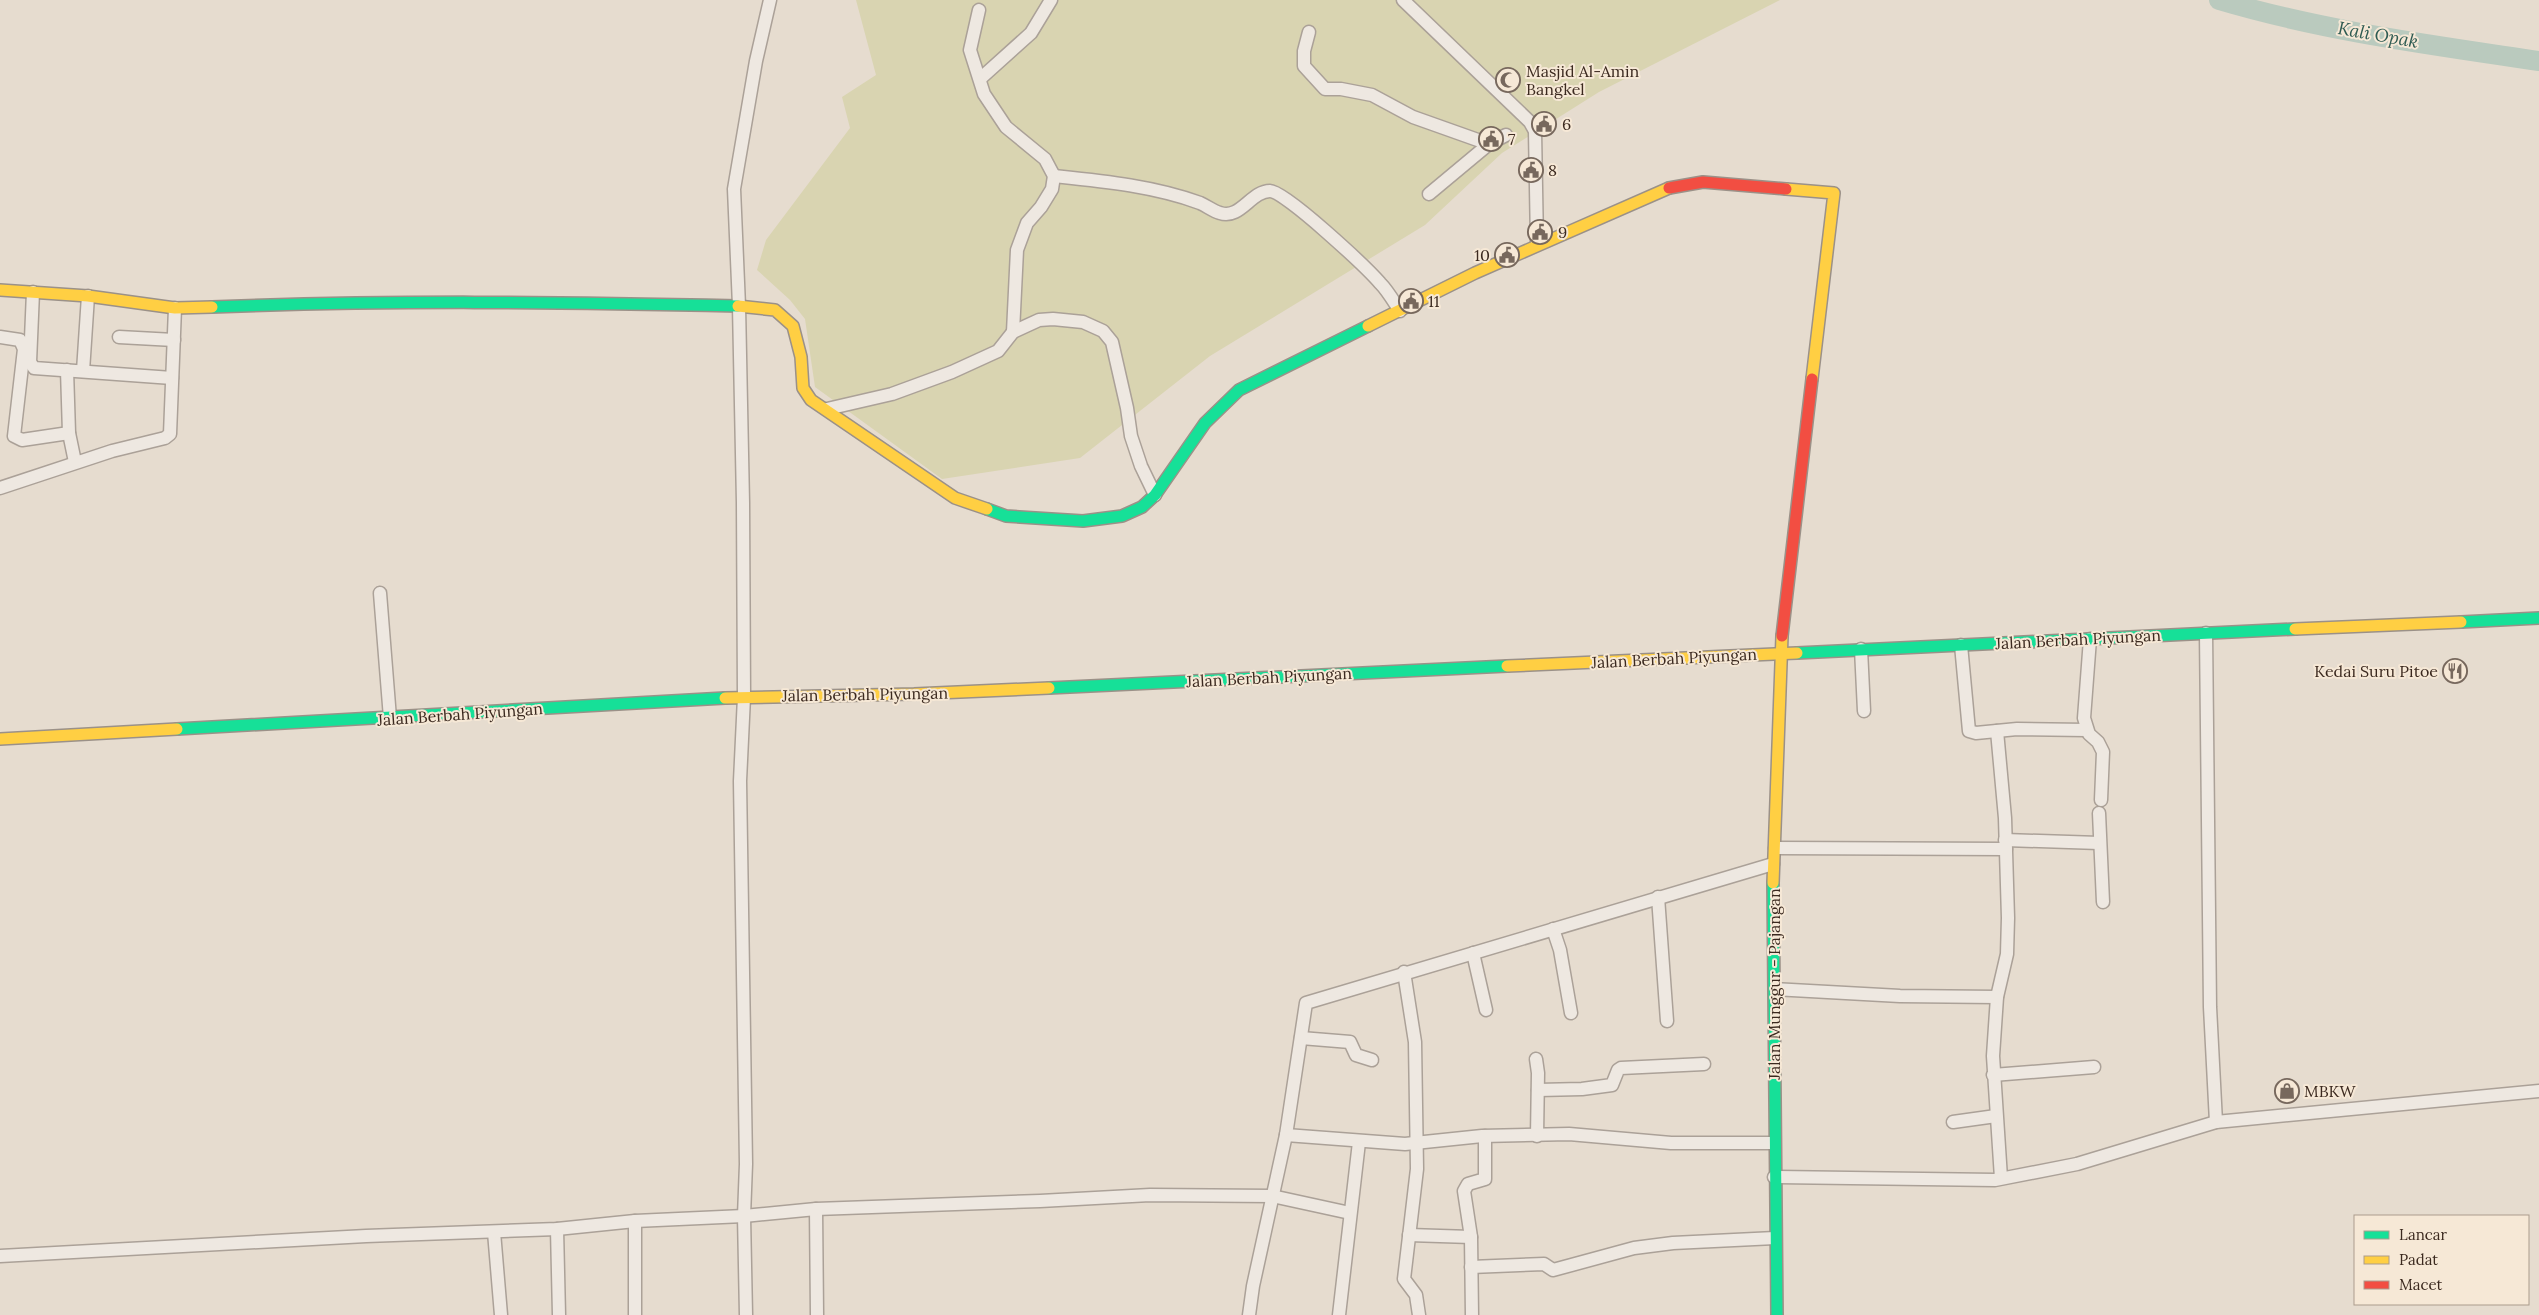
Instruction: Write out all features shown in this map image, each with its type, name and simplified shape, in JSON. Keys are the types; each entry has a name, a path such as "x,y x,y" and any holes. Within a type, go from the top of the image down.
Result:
{"street":[{"path":"746,1315 744,1216 746,1164 740,781 744,697 740,306 734,189 756,61 770,0"},
{"path":"980,78 1031,33 1051,0"},
{"path":"0,290 88,296 175,308 300,303 555,302 740,306 775,310 793,326 801,357 803,388 811,400 827,409 955,498 1006,516 1083,520 1122,516 1142,506 1155,495 1205,423 1222,404 1239,390 1536,244 1535,132 1530,122 1403,0"},
{"path":"979,10 970,50 984,94 1006,127 1044,159 1054,176 1052,189 1027,223 1017,250 1013,332"},
{"path":"1309,32 1304,51 1304,66 1325,89 1342,89 1372,95 1413,117 1490,144"},
{"path":"1429,194 1490,144 1506,136"},
{"path":"1054,176 1088,179 1155,192 1200,203 1221,214 1230,214 1265,192 1273,191 1298,207 1381,283 1404,309"},
{"name":"Jalan Munggur - Pajangan","path":"1536,244 1672,186 1685,183 1704,182 1834,193 1780,653 1773,864 1775,989 1774,1177 1777,1315"},
{"path":"1357,252 1375,266 1404,309"},
{"path":"33,292 30,362 38,370 67,370 172,378"},
{"path":"83,371 88,296"},
{"path":"0,488 51,472 75,462 166,438 170,434 175,308"},
{"path":"827,409 892,394 952,372 998,351 1013,332 1039,320 1053,319 1083,322 1103,331 1112,342 1127,408 1131,436 1141,466 1155,495"},
{"path":"0,337 20,340 24,349 14,436 22,440 69,434"},
{"path":"119,337 174,340"},
{"path":"67,370 69,434 75,462"},
{"path":"380,593 390,718"},
{"name":"Jalan Berbah Piyungan","path":"0,739 744,697 924,693 2539,618"},
{"path":"2206,633 2210,1007 2216,1122"},
{"path":"2090,639 2084,718 2087,730 2103,752 2101,800"},
{"path":"1961,645 1969,731 1976,733 2087,730"},
{"path":"1861,649 1864,711"},
{"path":"1997,731 2006,845 2007,954 1997,997 1993,1075 2001,1178"},
{"path":"2099,813 2103,902"},
{"path":"1775,848 2099,843"},
{"path":"1249,1315 1286,1135 1306,1003 1404,972 1773,864"},
{"path":"1658,897 1667,1021"},
{"path":"1553,929 1560,950 1571,1013"},
{"path":"1473,952 1486,1010"},
{"path":"1404,972 1415,1042 1417,1169 1404,1279 1416,1294 1419,1315"},
{"path":"1775,989 1900,996 1997,997"},
{"path":"1301,1038 1350,1042 1356,1055 1372,1060"},
{"path":"1536,1059 1538,1090 1537,1136"},
{"path":"1538,1090 1582,1089 1612,1085 1618,1070 1621,1068 1704,1064"},
{"path":"1993,1075 2094,1067"},
{"path":"1774,1177 2001,1178 2077,1164 2216,1122 2539,1091"},
{"path":"1953,1122 1996,1116"},
{"path":"1286,1135 1360,1142 1416,1144 1485,1136 1569,1134 1671,1143 1774,1144"},
{"path":"1472,1315 1471,1237 1464,1191 1468,1184 1485,1179 1485,1136"},
{"path":"1339,1315 1360,1142"},
{"path":"0,1256 366,1236 557,1229 635,1221 744,1216 816,1209 1040,1202 1150,1194 1272,1196 1350,1213"},
{"path":"816,1209 816,1315"},
{"path":"635,1221 635,1315"},
{"path":"557,1229 559,1315"},
{"path":"494,1232 501,1315"},
{"path":"1409,1236 1471,1237"},
{"path":"1471,1267 1544,1264 1553,1270 1634,1248 1673,1243 1775,1238"}],"shaded area":[{"path":"856,0 1780,0 1599,92 1502,153 1425,225 1210,356 1080,458 942,479 815,387 805,319 790,300 757,270 766,240 850,128 842,97 876,75"}],"waterway":[{"name":"Kali Opak","path":"2219,0 2338,29 2539,61"}],"traffic: fast":[{"path":"212,307 343,303 475,302 738,306"},
{"path":"987,509 1006,516 1083,521 1122,516 1142,507 1155,495 1205,423 1239,390 1368,326"},
{"path":"2461,622 2539,618"},
{"path":"1797,653 2295,629"},
{"path":"1049,688 1507,666"},
{"path":"177,729 725,698"},
{"path":"1773,883 1777,1315"}],"traffic: slow":[{"path":"1368,326 1475,273 1669,188"},
{"path":"1786,189 1834,193 1812,379"},
{"path":"0,290 88,296 175,308 212,307"},
{"path":"738,306 775,310 793,326 801,357 803,388 811,400 955,498 987,509"},
{"path":"2295,629 2461,622"},
{"path":"1773,883 1782,636"},
{"path":"1507,666 1797,653"},
{"path":"725,698 914,694 1049,688"},
{"path":"0,739 177,729"}],"traffic: jam":[{"path":"1669,188 1703,182 1786,189"},
{"path":"1782,636 1812,379"}],"place":[{"name":"Masjid Al-Amin Bangkel","path":"1508,80"},
{"name":"6","path":"1544,124"},
{"name":"7","path":"1491,139"},
{"name":"8","path":"1531,170"},
{"name":"9","path":"1540,232"},
{"name":"10","path":"1507,255"},
{"name":"11","path":"1411,301"},
{"name":"Kedai Suru Pitoe","path":"2455,671"},
{"name":"MBKW","path":"2287,1091"}]}
